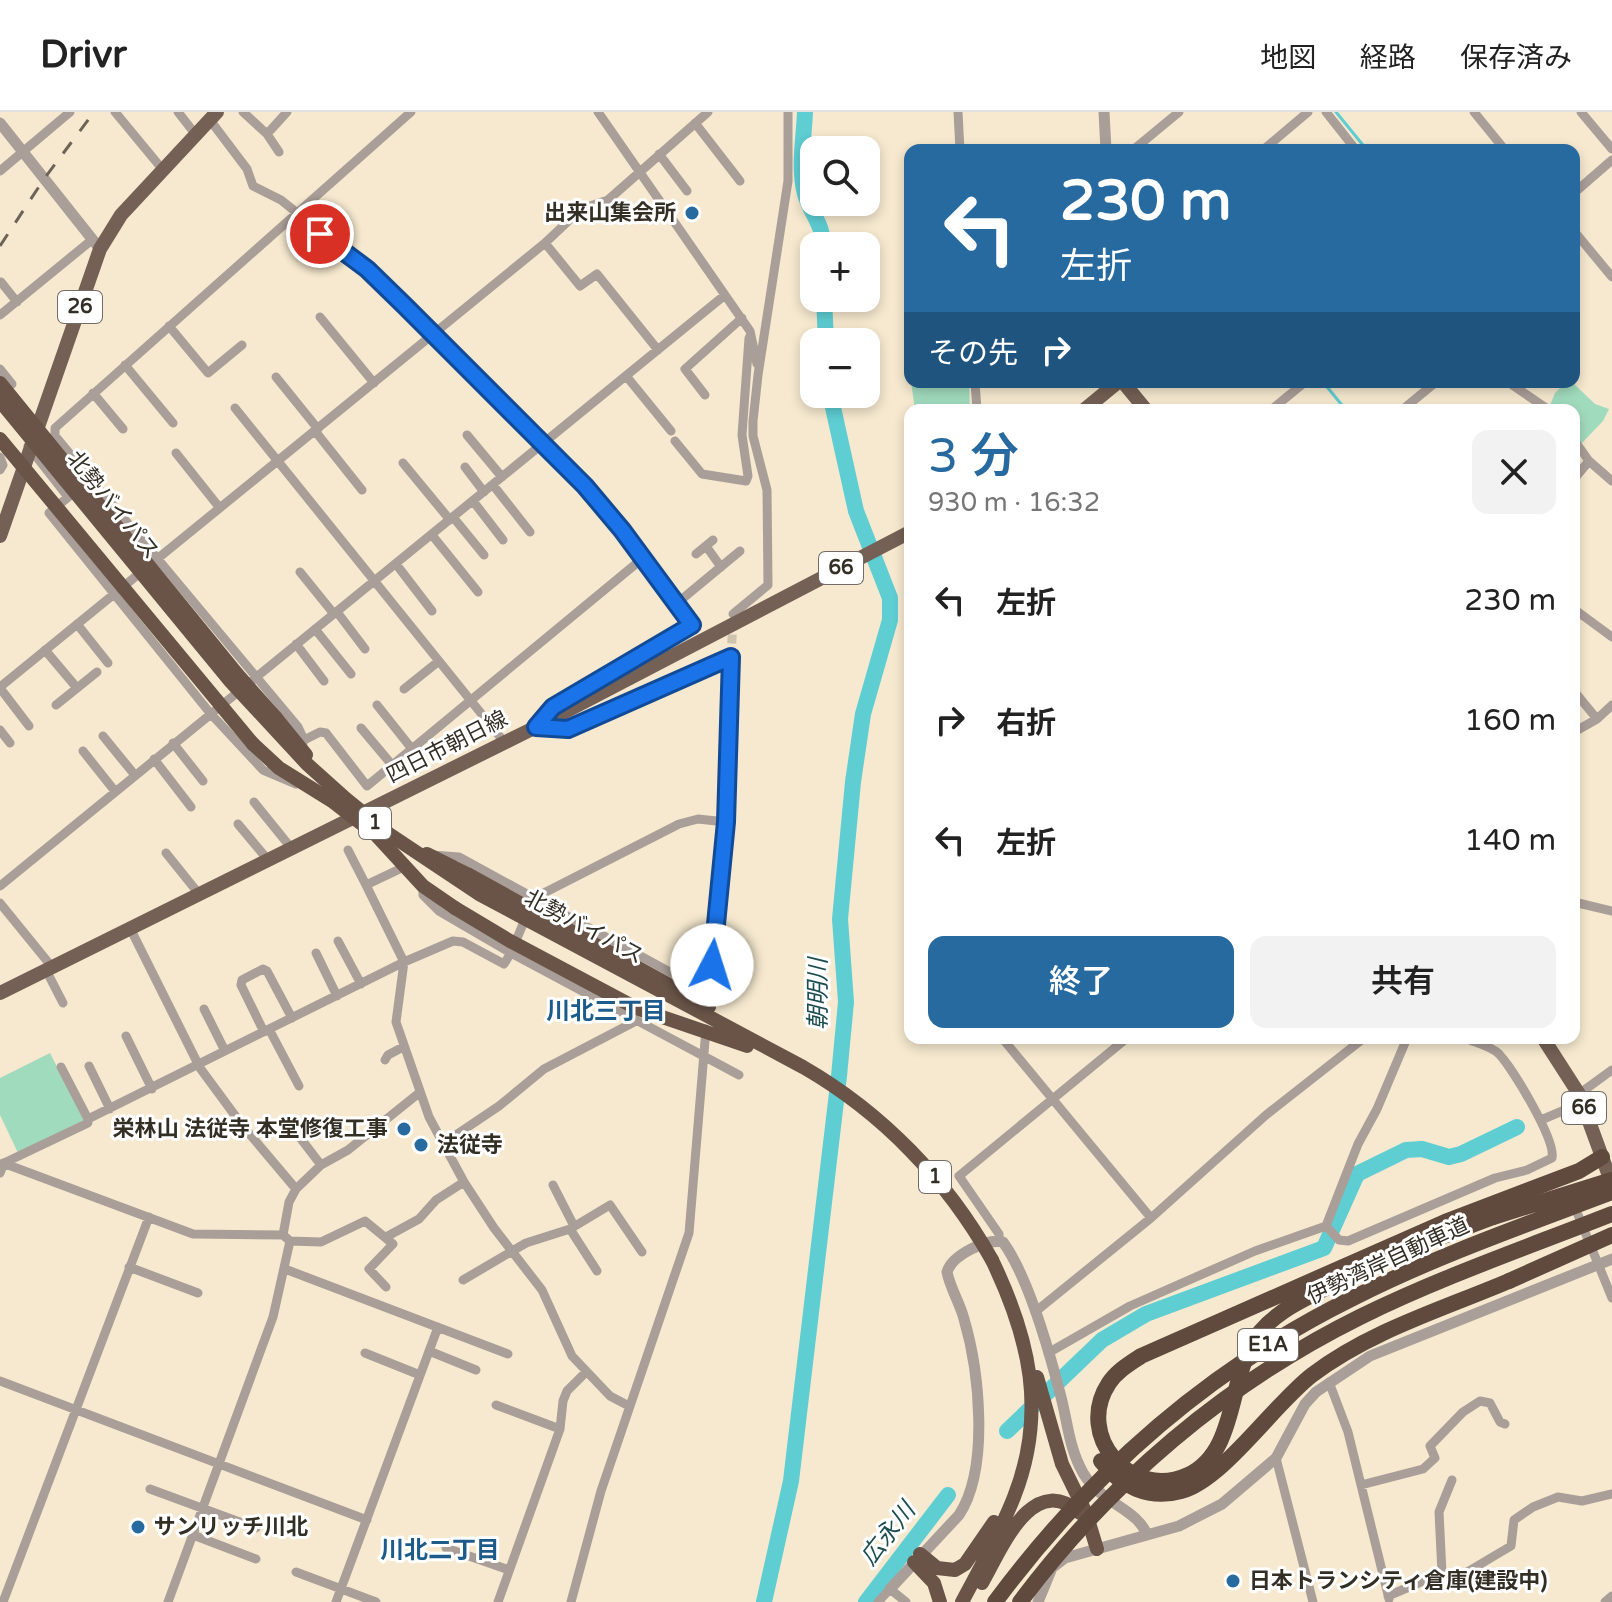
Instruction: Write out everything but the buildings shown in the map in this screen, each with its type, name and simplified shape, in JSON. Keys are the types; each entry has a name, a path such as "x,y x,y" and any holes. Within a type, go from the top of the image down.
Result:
{"highway":[{"name":"1","path":"0,383 237,674 303,744 328,780 423,886 510,941 636,1008 744,1045 821,1078"},
{"name":"北勢バイパス","path":"0,401 231,682 307,764 346,799 389,834 479,894 821,1078 863,1107 938,1180 968,1219 992,1260 1010,1300 1036,1390"},
{"name":"1","path":"0,439 253,744 279,768 430,855 778,1046 823,1075 863,1107"},
{"path":"1602,1157 1528,1174 1164,1336 1117,1361 1095,1389 1089,1411 1091,1439 1102,1462 1118,1479 1137,1490 1160,1494 1193,1486 1226,1461 1293,1391 1343,1354 1393,1329 1612,1235"},
{"path":"1602,1157 1579,1171 1445,1222 1141,1356 1116,1375 1102,1396 1098,1420 1103,1444 1109,1455 1129,1473 1153,1481 1179,1479 1203,1465 1224,1430 1240,1374 1259,1332 1276,1317 1316,1292 1393,1257 1493,1217 1612,1182"},
{"name":"伊勢湾岸自動車道","path":"995,1602 1051,1529 1106,1472 1176,1410 1260,1350 1305,1323 1393,1279 1612,1192"},
{"name":"伊勢湾岸自動車道","path":"1020,1602 1066,1543 1119,1487 1189,1427 1268,1369 1359,1318 1412,1293 1612,1214"},
{"name":"1","path":"1036,1390 1048,1412 1062,1464 1086,1513 1097,1549"},
{"path":"917,1558 943,1570 955,1570 965,1564 1009,1496 1022,1460 1036,1390"},
{"path":"962,1602 1013,1501 1026,1461 1030,1425"},
{"path":"971,1602 1016,1523 1034,1505 1058,1502 1076,1510 1088,1524 1097,1549"},
{"path":"917,1558 934,1583 940,1602"}],"main road":[{"name":"26","path":"0,536 47,406 97,244 214,116"},
{"path":"1092,404 1113,388"},
{"path":"1126,388 1141,404"},
{"name":"四日市朝日線","path":"0,993 505,743 904,535"},
{"name":"66","path":"1547,1044 1579,1094 1612,1182"}],"street":[{"path":"115,112 163,170"},
{"path":"178,112 196,135"},
{"path":"243,112 267,134 279,152"},
{"path":"267,134 287,112"},
{"path":"411,112 65,418 55,428 55,436 298,727 303,744 320,732 326,733 367,786 643,558"},
{"path":"598,112 750,331 758,375"},
{"path":"29,726 0,688 545,243 581,209 608,200 708,112"},
{"path":"733,614 768,585 767,490 753,436 758,375 788,181 788,112"},
{"path":"958,112 960,144"},
{"path":"1104,112 1106,144"},
{"path":"1140,144 1179,112"},
{"path":"1270,144 1308,112"},
{"path":"1326,112 1351,144"},
{"path":"1474,112 1500,144"},
{"path":"1581,112 1612,149"},
{"path":"0,171 65,114"},
{"path":"214,116 247,169 253,186 281,200 367,269 543,443 585,486 692,625 553,707 536,727"},
{"path":"0,123 97,244 0,315"},
{"path":"695,123 740,181"},
{"path":"659,154 687,191"},
{"path":"1580,188 1612,160"},
{"path":"1580,238 1611,273"},
{"path":"545,243 580,286 597,274 658,350"},
{"path":"1,282 17,302"},
{"path":"0,886 725,295"},
{"path":"320,317 374,383"},
{"path":"705,395 685,369 742,318"},
{"path":"169,326 208,373 242,345"},
{"path":"627,377 702,474 746,481 748,476 742,435 750,331"},
{"path":"125,365 173,423"},
{"path":"0,369 12,384 0,394"},
{"path":"276,377 362,490"},
{"path":"1278,404 1298,388"},
{"path":"1409,404 1429,388"},
{"path":"1517,388 1540,404"},
{"path":"93,393 123,429"},
{"path":"47,406 65,418"},
{"path":"235,408 505,743"},
{"path":"0,411 68,497"},
{"path":"467,435 502,477"},
{"path":"1580,448 1589,461 1608,470 1612,481"},
{"path":"176,453 219,507"},
{"path":"0,457 3,465 0,470"},
{"path":"1580,472 1589,461"},
{"path":"403,463 484,555"},
{"path":"465,467 484,492"},
{"path":"91,480 49,513 210,713 263,770 311,788"},
{"path":"493,485 530,532"},
{"path":"473,501 503,540"},
{"path":"432,535 478,592"},
{"path":"696,554 709,543 721,567"},
{"path":"676,604 740,551"},
{"path":"396,564 432,611"},
{"path":"300,572 365,649"},
{"path":"1580,613 1612,637"},
{"path":"77,624 108,663"},
{"path":"315,629 351,674"},
{"path":"296,644 324,681"},
{"path":"45,650 77,688"},
{"path":"536,727 568,729 731,657 726,822 689,1233 594,1515 571,1602"},
{"path":"404,689 439,661"},
{"path":"56,705 97,672"},
{"path":"1580,698 1597,719"},
{"path":"377,705 412,749"},
{"path":"1580,729 1612,705"},
{"path":"361,728 392,765"},
{"path":"0,730 10,743"},
{"path":"103,736 134,774"},
{"path":"173,743 203,781"},
{"path":"83,751 114,790"},
{"path":"154,759 191,807"},
{"path":"254,802 292,849"},
{"path":"1,1166 266,1030 453,941 463,942 504,964 535,901 542,894 679,824 698,819 726,822"},
{"path":"238,824 268,860"},
{"path":"166,853 199,894"},
{"path":"353,855 404,962 396,1022 419,1093 444,1143 464,1182 542,1290 567,1347 610,1396 629,1406"},
{"path":"430,855 459,857 710,994"},
{"path":"366,885 406,866"},
{"path":"423,886 423,895 428,903 439,911 739,1075"},
{"path":"0,903 49,969 63,1003"},
{"path":"1580,903 1612,911"},
{"path":"130,928 199,1065 296,1189"},
{"path":"338,941 361,984"},
{"path":"316,953 337,996"},
{"path":"292,1018 267,971 263,969 242,980 241,985 299,1086"},
{"path":"204,1009 225,1051"},
{"path":"444,1143 499,1106 544,1069 636,1021"},
{"path":"126,1036 152,1089"},
{"path":"1007,1044 1151,1218"},
{"path":"999,1241 999,1234 959,1176 1120,1044"},
{"path":"1035,1312 1151,1218 1266,1115 1355,1044"},
{"path":"1048,1353 1130,1306 1255,1251 1326,1226 1358,1144 1377,1109 1404,1044"},
{"path":"1326,1226 1339,1240 1348,1241 1495,1178 1528,1174 1552,1158 1554,1154 1541,1120 1499,1055 1477,1044"},
{"path":"385,1060 403,1047"},
{"path":"89,1066 110,1109"},
{"path":"61,1067 88,1119"},
{"path":"1579,1094 1612,1070"},
{"path":"168,1602 273,1317 285,1269 289,1202 296,1189 321,1165 348,1150 419,1093"},
{"path":"1541,1120 1567,1109"},
{"path":"296,1128 321,1165"},
{"path":"1,1166 203,1236 321,1242 365,1221 393,1244 369,1269 386,1287"},
{"path":"386,1237 419,1219 436,1200 464,1182"},
{"path":"553,1185 597,1271"},
{"path":"1568,1190 1612,1298"},
{"path":"463,1280 526,1243 572,1227 610,1205 642,1252"},
{"path":"3,1602 4,1586 76,1410 149,1217"},
{"path":"999,1241 1008,1248 1035,1312 1061,1396 1071,1445 1084,1475 1105,1499 1139,1521 1147,1535"},
{"path":"878,1602 963,1509 977,1450 979,1412 974,1360 947,1268 957,1258 999,1241"},
{"path":"1038,1602 1052,1568 1065,1558 1179,1526 1222,1504 1276,1458 1305,1404 1329,1382 1370,1356 1612,1259"},
{"path":"129,1267 198,1293"},
{"path":"285,1269 508,1354"},
{"path":"336,1602 438,1327"},
{"path":"429,1351 476,1370"},
{"path":"365,1353 420,1375"},
{"path":"498,1602 560,1429 563,1401 567,1391 586,1372"},
{"path":"0,1381 367,1520"},
{"path":"1329,1382 1348,1432 1389,1599 1442,1573 1457,1578 1511,1546 1514,1520 1533,1507 1558,1497 1582,1501 1612,1494"},
{"path":"1361,1485 1423,1469 1435,1458 1430,1446 1463,1412 1480,1401 1490,1403 1500,1422 1505,1424"},
{"path":"496,1405 560,1429"},
{"path":"1276,1458 1313,1602"},
{"path":"1442,1573 1439,1512 1452,1480"},
{"path":"150,1489 256,1528"},
{"path":"193,1535 256,1559"},
{"path":"446,1548 509,1570"},
{"path":"296,1572 376,1602"},
{"path":"890,1589 906,1602"},
{"path":"1605,1602 1612,1596"}],"green space":[{"path":"912,388 969,388 970,404 914,404"},
{"path":"1560,388 1578,388 1595,404 1609,409 1603,421 1580,445 1580,404 1550,404"},
{"path":"50,1053 84,1120 18,1153 0,1115 0,1078"}],"waterway":[{"name":"朝明川","path":"805,112 803,184 821,232"},
{"path":"1336,112 1362,144"},
{"name":"朝明川","path":"825,312 825,328"},
{"path":"1328,388 1341,404"},
{"name":"朝明川","path":"764,1602 791,1481 839,1076 846,1002 840,919 853,782 863,714 890,620 890,598 856,511 833,408"},
{"name":"広永川","path":"1007,1431 1102,1340 1146,1314 1324,1248 1357,1174 1406,1150 1422,1149 1449,1157 1461,1154 1517,1127"},
{"name":"広永川","path":"866,1602 948,1495"}],"tunnel":[{"path":"731,657 733,620"}],"railway":[{"path":"0,246 44,179 94,112"}],"place":[{"name":"出来山集会所","path":"692,213"},
{"name":"栄林山 法従寺 本堂修復工事","path":"404,1129"},
{"name":"法従寺","path":"421,1145"},
{"name":"サンリッチ川北","path":"138,1527"},
{"name":"日本トランシティ倉庫(建設中)","path":"1233,1581"}],"district":[{"name":"川北三丁目","path":"606,1011"},
{"name":"川北二丁目","path":"440,1550"}],"route":[{"path":"320,234 367,269 585,486 622,530 692,625 553,707 536,727 568,729 731,657 726,822 712,965"}]}
